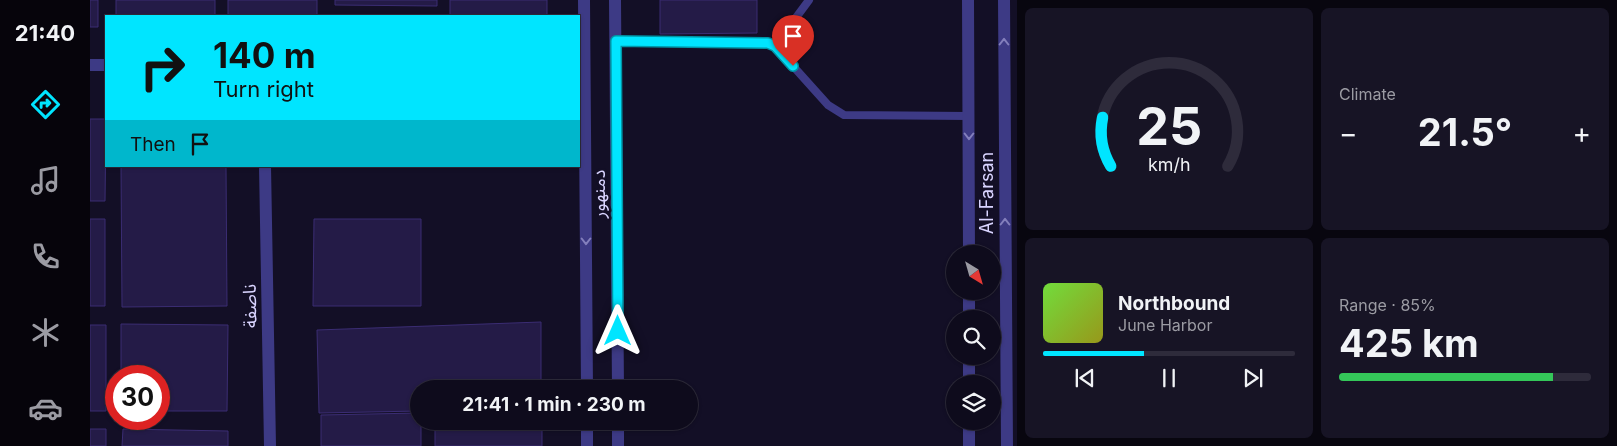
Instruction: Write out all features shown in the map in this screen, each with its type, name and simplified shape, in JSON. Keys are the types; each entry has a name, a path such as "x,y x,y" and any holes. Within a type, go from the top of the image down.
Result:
{"street":[{"name":"دمنهور","path":"584,0 582,67 587,380"},
{"name":"دمنهور","path":"616,0 618,380"},
{"path":"968,0 969,245"},
{"name":"Al-Farsan","path":"1004,0 1006,446"},
{"path":"90,65 105,65"},
{"path":"1004,76 1017,76"},
{"name":"ناصفة","path":"265,167 270,446"},
{"path":"587,430 587,446"},
{"path":"618,430 618,446"},
{"path":"969,430 969,446"}],"lane":[{"path":"775,46 809,0"},
{"path":"616,41 768,43 775,46 828,105 844,115 969,116"}],"building":[{"path":"90,0 98,0 98,27 90,27"},
{"path":"116,0 215,0 215,15 116,15"},
{"path":"228,0 317,0 317,15 228,15"},
{"path":"335,0 437,0 437,6 335,5"},
{"path":"450,0 547,0 547,15 450,15"},
{"path":"660,0 757,0 757,33 660,34"},
{"path":"90,119 105,119 105,201 90,201"},
{"path":"121,167 226,167 227,306 122,307"},
{"path":"90,219 105,219 105,306 90,306"},
{"path":"314,219 421,219 421,306 313,306"},
{"path":"541,322 541,380 410,380 410,411 319,413 317,330"},
{"path":"121,324 228,325 227,411 170,411 170,365 121,365"},
{"path":"90,325 106,325 105,411 90,411"},
{"path":"410,413 410,430 421,430 421,446 321,446 321,415"},
{"path":"90,429 105,429 106,446 90,446"},
{"path":"123,430 228,431 228,446 122,446"},
{"path":"435,430 542,430 542,446 435,446"}],"route":[{"path":"618,331 616,41 768,43 775,46 793,66"}]}
